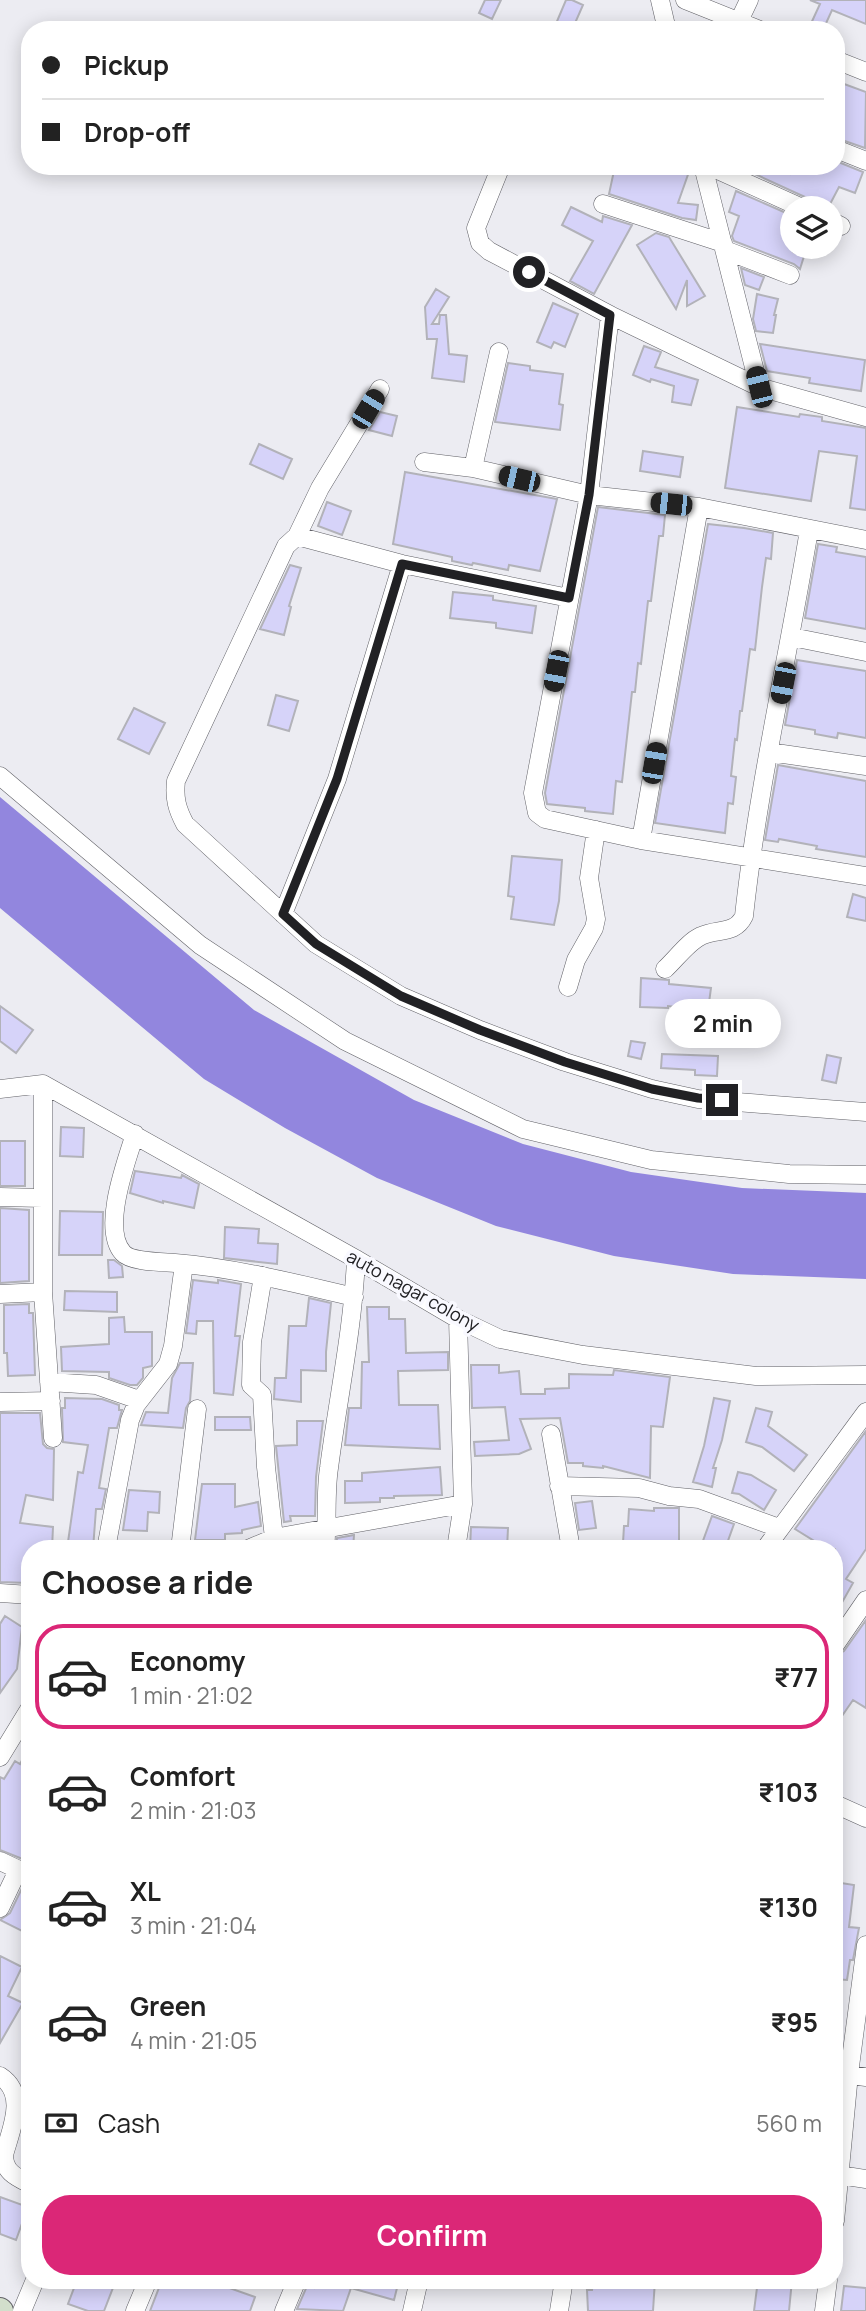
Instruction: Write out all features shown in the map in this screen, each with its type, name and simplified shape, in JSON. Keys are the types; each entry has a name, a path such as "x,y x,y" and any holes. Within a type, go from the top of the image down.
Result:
{"street":[{"path":"660,0 665,21"},
{"path":"685,0 739,21 749,0"},
{"path":"845,64 866,72"},
{"path":"845,153 866,161"},
{"path":"498,175 476,228 480,243 489,251 610,315 759,387 866,417"},
{"path":"708,175 759,387"},
{"path":"727,175 780,198"},
{"path":"603,204 724,246 790,275"},
{"path":"610,315 589,495 533,793 537,813 545,819 641,840 866,876"},
{"path":"473,468 499,352"},
{"path":"380,389 320,488 296,536 286,546 176,781 176,808 185,824 316,944 401,996 480,1030 565,1062 652,1089 698,1098 866,1112"},
{"path":"424,462 473,468 589,495 699,507 866,540"},
{"path":"641,840 699,507"},
{"path":"665,969 697,938 733,929 744,916 750,856 792,638 809,530"},
{"path":"296,536 402,564 569,598"},
{"path":"283,914 337,779 402,564"},
{"path":"792,638 866,652"},
{"path":"769,752 866,766"},
{"path":"0,776 200,945 345,1041 523,1129 651,1160 789,1174 866,1175"},
{"path":"568,987 576,960 594,928 596,919 589,878 596,830"},
{"path":"0,1089 43,1084 43,1292 53,1438"},
{"name":"auto nagar colony","path":"43,1084 458,1319 500,1339 583,1355 756,1376 866,1375"},
{"path":"135,1135 116,1201 115,1230 123,1254 132,1259 263,1276 354,1297"},
{"path":"0,1197 43,1198"},
{"path":"326,1540 328,1472 354,1297 356,1259"},
{"path":"108,1540 130,1420 139,1400 168,1364 173,1346 184,1264"},
{"path":"263,1276 252,1342 251,1385 262,1395 274,1538"},
{"path":"0,1294 43,1292"},
{"path":"457,1540 463,1504 458,1319"},
{"path":"49,1381 96,1385 139,1400"},
{"path":"0,1402 51,1401"},
{"path":"181,1540 197,1409"},
{"path":"771,1540 866,1412"},
{"path":"551,1434 569,1540"},
{"path":"559,1486 639,1488 669,1496 699,1499 779,1528"},
{"path":"269,1540 327,1527 463,1504"},
{"path":"2,1597 21,1596"},
{"path":"843,1633 866,1600"},
{"path":"0,1757 21,1723"},
{"path":"843,1807 866,1817"},
{"path":"0,1861 21,1872"},
{"path":"0,1908 21,1877"},
{"path":"843,2145 866,1945"},
{"path":"0,2076 14,2089 16,2102 4,2163 6,2169 21,2180"},
{"path":"843,2175 866,2179"},
{"path":"22,2311 31,2289"},
{"path":"135,2311 144,2289"},
{"path":"284,2311 293,2289"},
{"path":"412,2311 417,2289"},
{"path":"559,2311 563,2289"},
{"path":"824,2311 827,2289"}],"shaded area":[{"path":"0,797 254,1010 414,1100 523,1144 631,1172 742,1188 866,1193 866,1279 733,1274 614,1256 496,1226 377,1178 285,1128 204,1079 0,908"}],"building":[{"path":"485,0 501,0 492,19 479,13"},
{"path":"566,0 583,5 576,21 557,21"},
{"path":"810,0 866,0 866,24 832,10 827,21 812,21 820,4"},
{"path":"845,84 866,92 865,148 845,141"},
{"path":"845,165 863,172 855,193 839,187 834,196 803,196 757,175 845,175"},
{"path":"613,175 688,175 678,203 698,205 696,220 682,218 609,194"},
{"path":"736,191 780,210 780,259 734,241 732,236 739,216 729,212"},
{"path":"571,207 602,222 603,216 632,225 594,294 570,281 593,241 562,225"},
{"path":"656,233 669,237 705,296 687,306 687,280 676,309 637,245"},
{"path":"781,259 803,259 800,269"},
{"path":"741,268 764,277 759,290 745,285"},
{"path":"436,289 449,297 432,324 439,324 440,315 446,315 449,354 467,356 464,382 432,378 437,339 427,339 425,307"},
{"path":"757,294 778,299 773,333 756,331 753,319"},
{"path":"553,303 578,314 565,347 554,342 551,348 537,342"},
{"path":"760,344 865,360 861,391 809,383 810,378 767,371"},
{"path":"644,346 661,352 655,367 698,380 691,405 672,402 674,386 651,379 650,382 633,375"},
{"path":"508,363 530,366 530,370 563,374 559,404 563,405 560,430 495,422"},
{"path":"737,407 799,417 800,414 822,417 822,421 866,428 866,510 850,508 857,456 819,451 811,501 725,488"},
{"path":"380,412 397,416 392,436 369,430"},
{"path":"259,444 292,459 283,479 250,464"},
{"path":"643,451 683,457 680,477 640,471"},
{"path":"405,472 557,499 540,571 509,565 508,570 473,563 472,565 452,561 452,557 393,544"},
{"path":"327,502 351,511 342,535 318,526"},
{"path":"598,507 665,515 663,536 659,536 651,601 648,601 641,664 638,663 635,692 632,692 622,782 616,781 613,814 547,804 545,793"},
{"path":"708,524 773,533 771,559 766,558 755,650 750,649 742,711 737,740 735,739 731,776 736,777 733,804 728,803 725,833 655,823"},
{"path":"818,544 837,547 836,552 866,557 866,629 805,618"},
{"path":"290,565 301,568 289,606 291,607 284,635 260,629"},
{"path":"453,592 493,596 493,600 536,606 532,633 496,628 496,623 450,618"},
{"path":"797,660 866,671 866,738 838,733 837,738 815,734 815,730 785,725"},
{"path":"276,695 298,701 289,731 268,725"},
{"path":"134,708 165,723 149,754 118,739"},
{"path":"778,765 866,781 866,857 816,849 817,846 779,839 778,842 765,840"},
{"path":"512,856 562,860 554,925 511,919 514,897 508,896"},
{"path":"853,894 866,898 866,921 847,917"},
{"path":"641,978 711,988 708,1010 668,1006 640,1007"},
{"path":"0,1006 33,1030 16,1053 0,1041"},
{"path":"631,1041 645,1043 641,1059 628,1056"},
{"path":"662,1054 718,1056 717,1076 695,1075 695,1070 661,1068"},
{"path":"827,1055 841,1058 836,1083 822,1080"},
{"path":"61,1127 84,1128 83,1157 60,1156"},
{"path":"0,1141 25,1141 25,1186 0,1186"},
{"path":"135,1171 181,1178 182,1175 199,1184 194,1208 163,1203 130,1193"},
{"path":"0,1208 29,1210 29,1281 0,1283"},
{"path":"60,1211 103,1212 102,1255 59,1255"},
{"path":"225,1227 259,1229 258,1243 278,1244 277,1264 224,1258"},
{"path":"108,1260 114,1260 122,1266 123,1277 109,1278"},
{"path":"193,1280 241,1284 235,1336 240,1336 233,1395 214,1393 213,1321 197,1321 196,1334 186,1333"},
{"path":"65,1291 117,1292 117,1312 64,1310"},
{"path":"309,1298 331,1303 326,1371 301,1370 301,1402 274,1399 275,1378 286,1378 289,1326 306,1326"},
{"path":"29,1304 29,1313 33,1313 35,1375 8,1376 7,1353 4,1353 4,1305"},
{"path":"367,1307 389,1307 389,1319 405,1319 406,1353 448,1352 448,1370 398,1371 399,1405 438,1405 440,1449 345,1445 349,1408 361,1408 362,1362 369,1362"},
{"path":"124,1317 125,1332 152,1332 152,1366 143,1368 143,1378 137,1385 109,1378 109,1372 62,1371 61,1347 109,1344 109,1318"},
{"path":"180,1363 193,1363 190,1401 186,1408 183,1428 141,1425 146,1412 168,1413 172,1378"},
{"path":"471,1365 499,1365 499,1373 519,1371 521,1394 545,1394 545,1389 569,1388 569,1374 613,1375 614,1370 670,1377 663,1427 651,1426 650,1478 603,1466 568,1463 560,1418 520,1419 531,1449 519,1454 475,1456 474,1442 509,1440 505,1407 472,1408"},
{"path":"65,1398 102,1399 119,1405 119,1410 122,1410 117,1428 109,1428 99,1488 106,1489 102,1509 96,1509 94,1540 68,1540 78,1472 83,1473 88,1445 63,1442 62,1408 65,1408"},
{"path":"714,1398 730,1401 713,1468 716,1468 712,1487 693,1482"},
{"path":"756,1408 772,1412 768,1426 807,1455 794,1471 762,1447 746,1442"},
{"path":"0,1413 40,1413 43,1444 54,1449 53,1500 26,1495 20,1523 53,1527 52,1540 21,1540 21,1583 0,1582"},
{"path":"215,1417 250,1417 251,1430 215,1430"},
{"path":"297,1421 323,1421 316,1477 315,1516 290,1516 291,1521 284,1522 276,1446 297,1445"},
{"path":"866,1431 866,1549 846,1579 853,1583 843,1601 843,1540 813,1540 795,1529"},
{"path":"440,1467 442,1495 394,1496 380,1498 380,1502 345,1503 345,1481 362,1481 362,1473"},
{"path":"738,1472 751,1475 776,1490 764,1510 739,1494 732,1493"},
{"path":"202,1484 235,1484 235,1507 258,1502 261,1526 242,1530 242,1533 225,1534 225,1540 195,1540"},
{"path":"129,1490 160,1492 159,1513 148,1512 147,1531 123,1530"},
{"path":"592,1501 596,1528 579,1530 575,1503"},
{"path":"654,1508 679,1508 679,1540 623,1540 624,1526 628,1526 629,1509 654,1511"},
{"path":"712,1516 734,1524 728,1540 703,1540"},
{"path":"471,1527 508,1528 507,1540 470,1540"},
{"path":"354,1535 354,1540 337,1538"},
{"path":"5,1616 21,1626 21,1635 17,1669 0,1693 0,1624"},
{"path":"866,1620 866,1708 853,1700 843,1714 843,1652"},
{"path":"15,1761 20,1764 21,1858 0,1850 0,1777 4,1779"},
{"path":"843,1883 854,1885 849,1927 859,1928 847,1980 843,1980"},
{"path":"21,1890 21,1930 0,1920 10,1913"},
{"path":"0,1956 21,1966 8,1996 21,2002 21,2006 0,2043"},
{"path":"0,2197 21,2204 21,2226 16,2240 0,2234"},
{"path":"844,2286 866,2288 866,2311 841,2311"},
{"path":"74,2289 113,2289 104,2311 88,2311 68,2304"},
{"path":"159,2289 232,2289 255,2297 250,2311 150,2311"},
{"path":"306,2289 351,2289 343,2311 297,2309"},
{"path":"355,2289 397,2289 394,2300"},
{"path":"654,2289 653,2311 588,2311 587,2290"},
{"path":"757,2289 791,2289 789,2311 754,2311"}],"route":[{"path":"529,272 610,315 589,495 569,598 402,564 337,779 283,914 316,944 401,996 480,1030 565,1062 652,1089 722,1100"}]}
